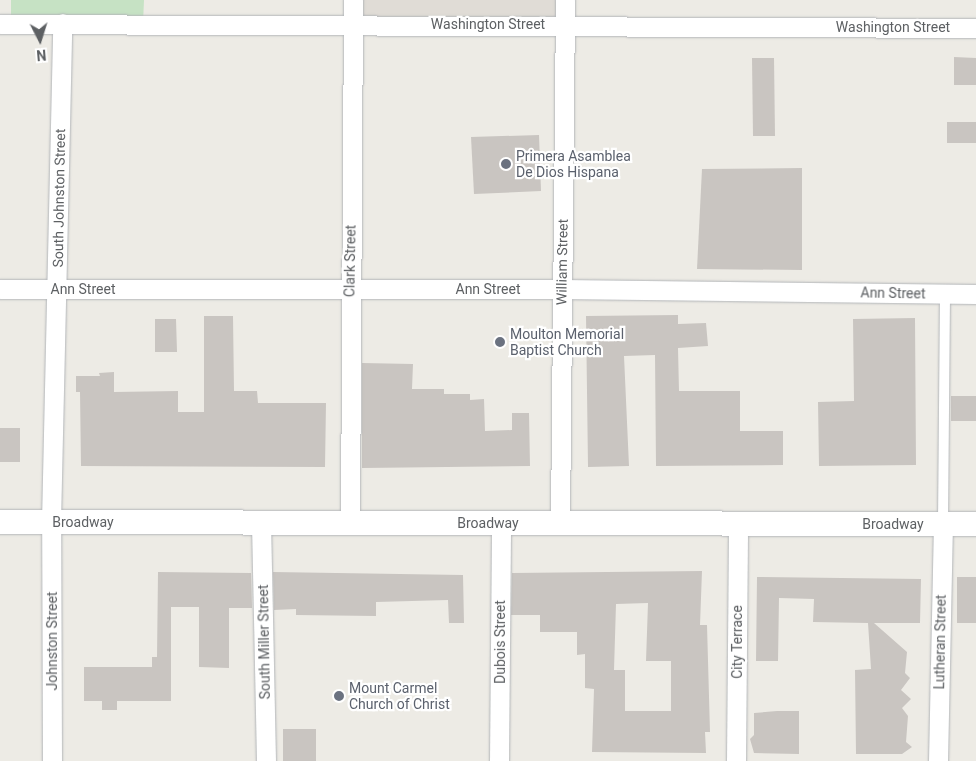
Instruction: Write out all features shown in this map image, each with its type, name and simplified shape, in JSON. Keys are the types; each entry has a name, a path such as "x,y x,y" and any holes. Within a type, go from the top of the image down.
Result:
{"street":[{"name":"Clark Street","path":"350,523 349,290 352,0"},
{"name":"William Street","path":"560,523 565,0"},
{"name":"South Johnston Street","path":"51,522 62,23"},
{"name":"Washington Street","path":"0,24 976,28"},
{"name":"Ann Street","path":"0,289 561,289 976,294"},
{"name":"Broadway","path":"0,522 976,524"},
{"name":"Johnston Street","path":"51,522 52,761"},
{"name":"South Miller Street","path":"261,522 266,761"},
{"name":"Dubois Street","path":"499,761 501,523"},
{"name":"City Terrace","path":"736,761 738,524"},
{"name":"Lutheran Street","path":"938,761 943,524"}],"lane":[{"path":"943,524 944,294"}],"shaded area":[{"path":"353,0 565,0 565,25 353,24"}],"green space":[{"path":"11,0 144,0 143,23 11,23"}],"building":[{"path":"954,57 976,58 976,85 954,85"},
{"path":"752,58 774,58 775,136 753,136"},
{"path":"947,122 976,122 976,143 947,143"},
{"name":"Primera Asamblea De Dios Hispana","path":"539,135 541,191 474,194 471,137"},
{"path":"802,168 802,270 697,269 702,169"},
{"path":"678,315 678,324 706,323 708,346 678,348 679,391 740,391 740,431 783,431 783,465 656,466 655,355 624,356 629,466 588,467 586,316"},
{"path":"204,316 233,316 234,391 257,391 258,403 326,403 325,467 81,466 80,392 76,392 76,376 100,376 99,373 114,372 114,392 178,391 178,412 204,412"},
{"path":"915,318 916,465 819,466 818,402 854,401 853,319"},
{"path":"155,319 176,319 177,352 155,352"},
{"path":"362,363 413,364 412,389 444,389 444,394 470,394 470,400 484,399 485,431 512,430 512,413 529,413 530,466 362,468"},
{"path":"951,396 976,396 976,421 951,421"},
{"path":"0,428 20,428 20,462 0,462"},
{"path":"702,571 700,625 707,625 710,732 705,732 706,753 592,752 594,689 585,688 585,654 577,655 577,632 540,632 540,615 511,615 512,573","holes":["648,603 646,661 671,661 671,711 625,711 625,670 614,670 616,604"]},
{"path":"158,572 251,573 252,608 229,608 229,668 199,667 199,607 171,607 171,701 117,701 117,710 102,710 102,701 84,701 84,667 152,667 152,657 157,657"},
{"path":"273,572 463,575 464,623 449,623 448,600 376,602 376,616 296,615 296,609 274,610"},
{"path":"757,577 921,579 920,623 874,623 907,652 905,673 910,678 901,690 911,699 902,708 908,716 906,742 912,747 902,754 856,754 855,670 871,669 868,623 813,622 814,599 779,598 778,661 756,661"},
{"path":"957,577 976,577 976,623 957,623"},
{"path":"799,711 799,754 754,753 750,739 754,735 754,713"},
{"path":"283,729 316,729 316,761 283,761"}],"place":[{"name":"Primera Asamblea De Dios Hispana","path":"506,164"},
{"name":"Moulton Memorial Baptist Church","path":"500,342"},
{"name":"Mount Carmel Church of Christ","path":"339,696"}]}
